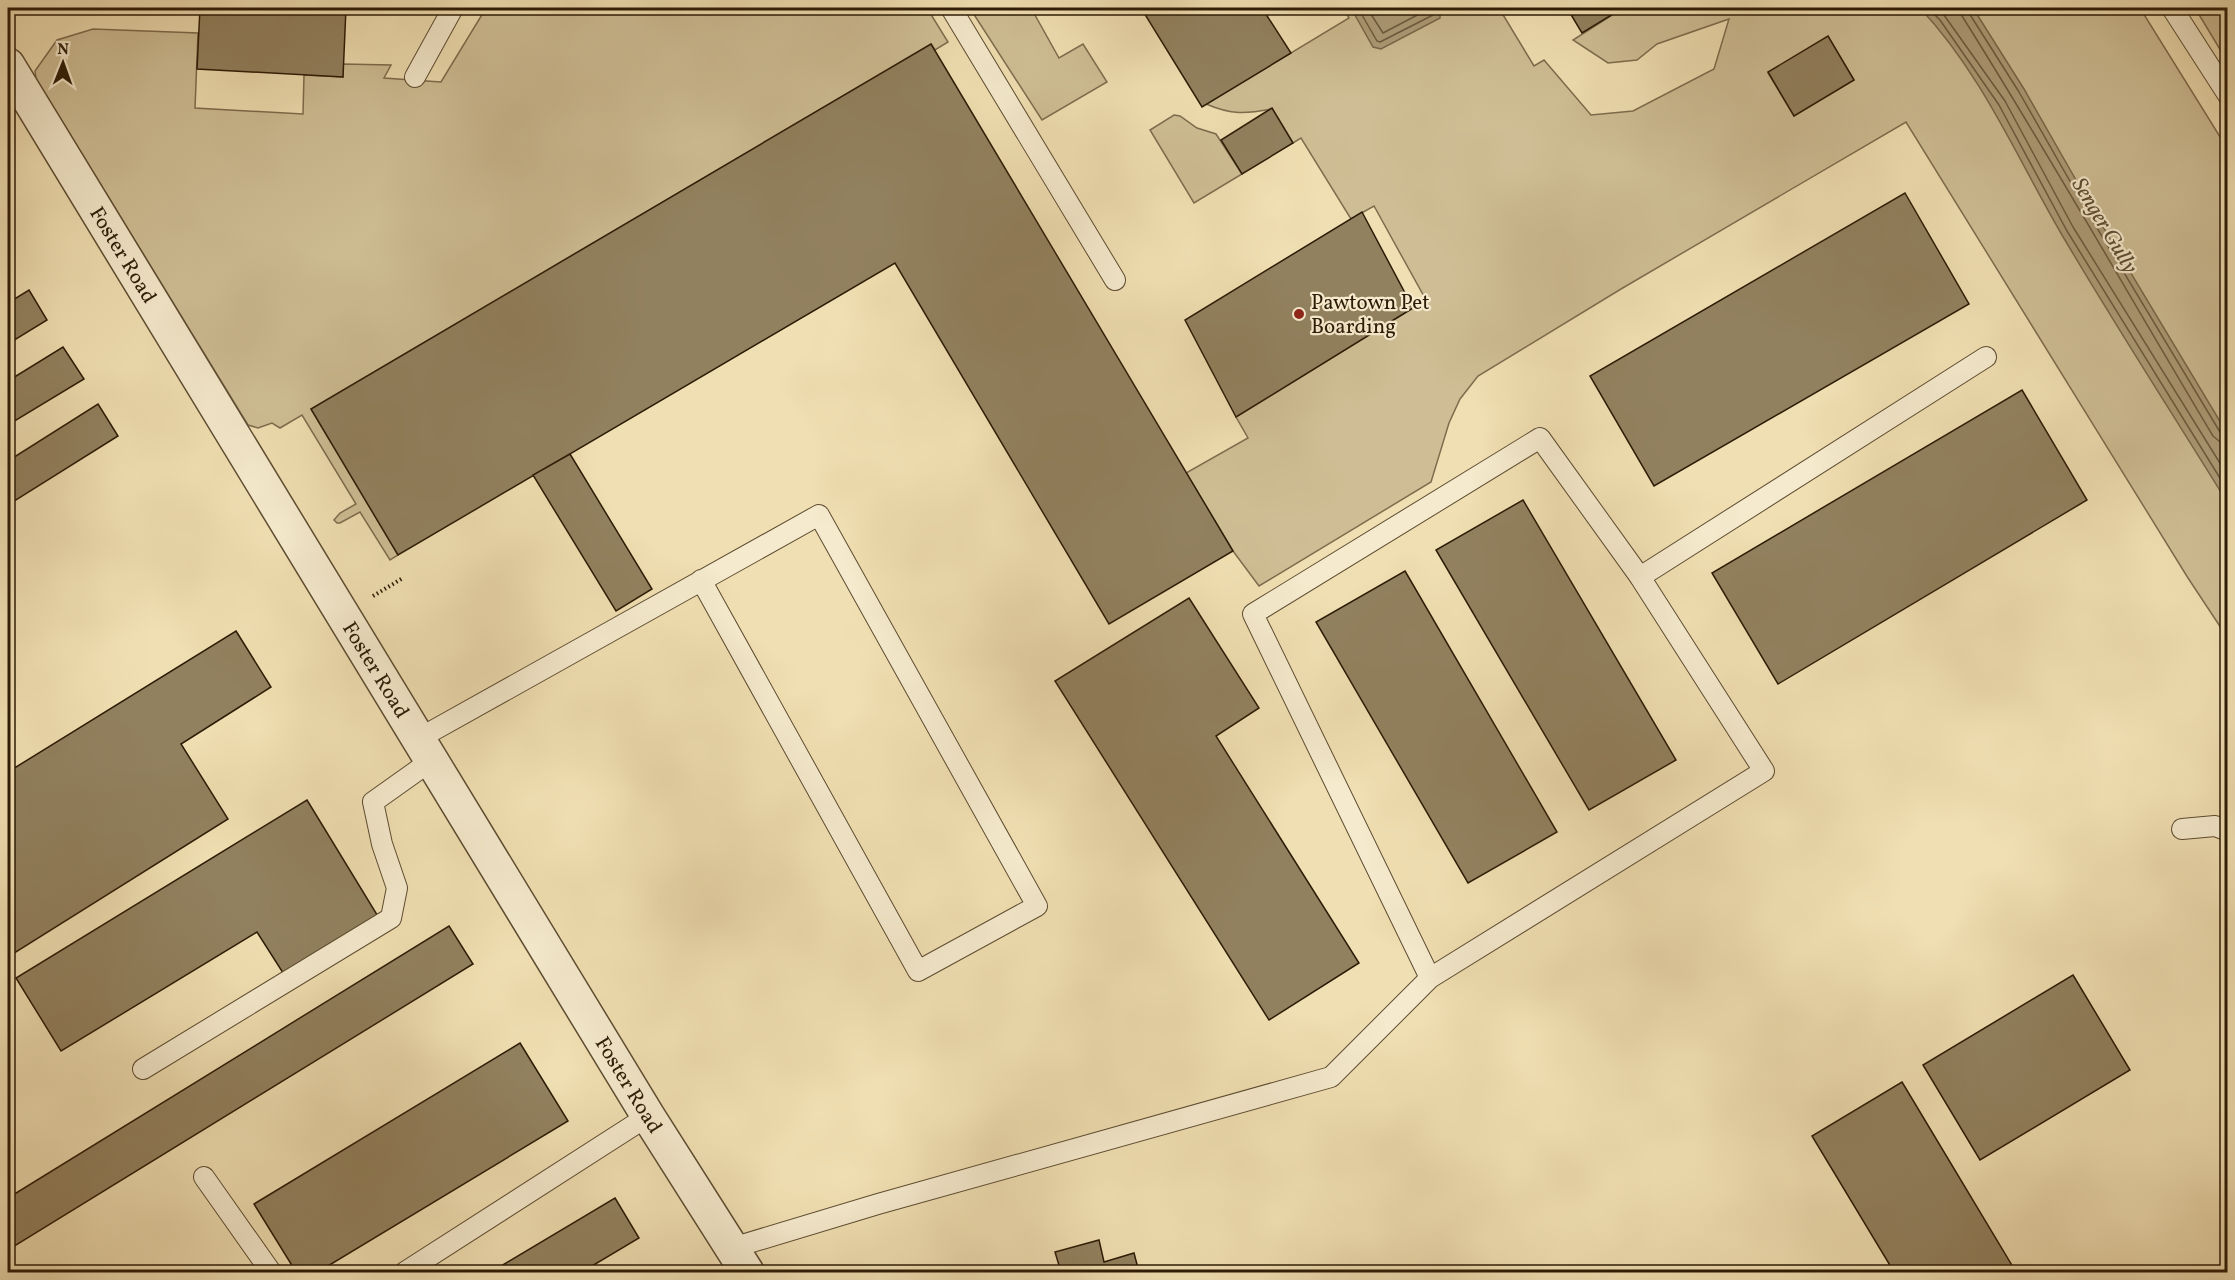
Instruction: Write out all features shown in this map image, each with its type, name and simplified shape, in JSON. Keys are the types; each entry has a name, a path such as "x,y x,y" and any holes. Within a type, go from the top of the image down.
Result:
{"street":[{"name":"Foster Road","path":"8,65 648,1116 740,1260"}],"lane":[{"path":"415,76 453,8"},
{"path":"951,8 1115,280"},
{"path":"2172,8 2228,95"},
{"path":"1640,577 1986,357"},
{"path":"740,1260 878,1204 1331,1077 1430,978 1764,771 1640,577 1540,438 1253,614 1430,978"},
{"path":"143,1069 391,918 397,888 382,844 373,802 425,750 701,580 819,515 1037,906 918,971 701,580"},
{"path":"2182,829 2215,826 2228,831"},
{"path":"405,1272 648,1116"},
{"path":"204,1177 271,1272"}],"shaded area":[{"path":"486,8 927,8 948,42 935,50 931,44 311,409 398,555 390,560 360,512 340,523 334,520 340,513 356,504 302,415 280,428 272,423 258,428 248,425 36,79 35,71 57,40 93,29 198,33 195,108 303,114 304,75 343,77 343,64 391,65 384,78 441,82"},
{"path":"972,8 1031,8 1059,58 1083,44 1107,82 1042,120 973,13"},
{"path":"1343,8 1499,8 1534,66 1544,60 1591,115 1633,111 1714,69 1729,19 1657,44 1637,60 1608,63 1573,40 1623,8 2140,8 2227,148 2227,637 2188,578 1906,122 1621,289 1478,376 1460,399 1449,423 1431,482 1259,586 1233,551 1186,473 1248,438 1236,417 1426,300 1374,206 1351,219 1301,138 1293,143 1272,109 1239,113 1206,104 1349,18","holes":["1828,37 1854,80 1794,116 1768,73"]},
{"path":"2195,8 2227,8 2227,61"},
{"path":"1174,115 1180,116 1197,128 1216,134 1242,174 1194,203 1150,130"}],"water":[{"path":"1351,8 1440,8 1440,18 1381,49 1373,47"},
{"path":"1920,8 1973,8 2024,89 2096,215 2227,433 2227,502 2082,269 1997,117 1962,60"}],"building":[{"path":"200,8 346,8 343,77 197,69"},
{"path":"1141,8 1262,8 1291,53 1202,107"},
{"path":"1567,8 1623,8 1582,33"},
{"path":"1828,36 1854,80 1794,116 1768,72"},
{"path":"931,44 1233,551 1109,624 895,263 398,555 311,409"},
{"path":"1272,108 1293,143 1242,174 1221,140"},
{"path":"1905,193 1969,304 1654,486 1590,376"},
{"name":"Pawtown Pet Boarding","path":"1362,212 1413,308 1236,417 1185,320"},
{"path":"29,290 47,320 8,344 8,303"},
{"path":"63,347 84,379 8,425 8,381"},
{"path":"2022,390 2087,500 1778,684 1712,573"},
{"path":"98,404 118,436 8,505 8,461"},
{"path":"570,454 652,589 616,611 533,475"},
{"path":"1523,500 1676,760 1589,810 1436,550"},
{"path":"1405,571 1557,832 1468,883 1316,622"},
{"path":"1189,598 1259,708 1216,736 1359,963 1269,1020 1055,681"},
{"path":"236,631 271,687 181,744 228,819 8,957 8,772"},
{"path":"307,800 379,918 285,976 257,932 61,1051 16,978"},
{"path":"449,926 473,964 8,1250 8,1198"},
{"path":"2073,975 2130,1070 1980,1160 1923,1065"},
{"path":"520,1043 568,1121 318,1272 296,1272 254,1204"},
{"path":"1902,1082 2016,1272 1894,1272 1812,1136"},
{"path":"615,1198 639,1238 582,1272 491,1272"},
{"path":"1099,1240 1104,1262 1134,1253 1139,1272 1061,1272 1055,1252"}],"place":[{"name":"Pawtown Pet Boarding","path":"1299,314"}],"water label":[{"name":"Senger Gully","path":"2106,225"}]}
